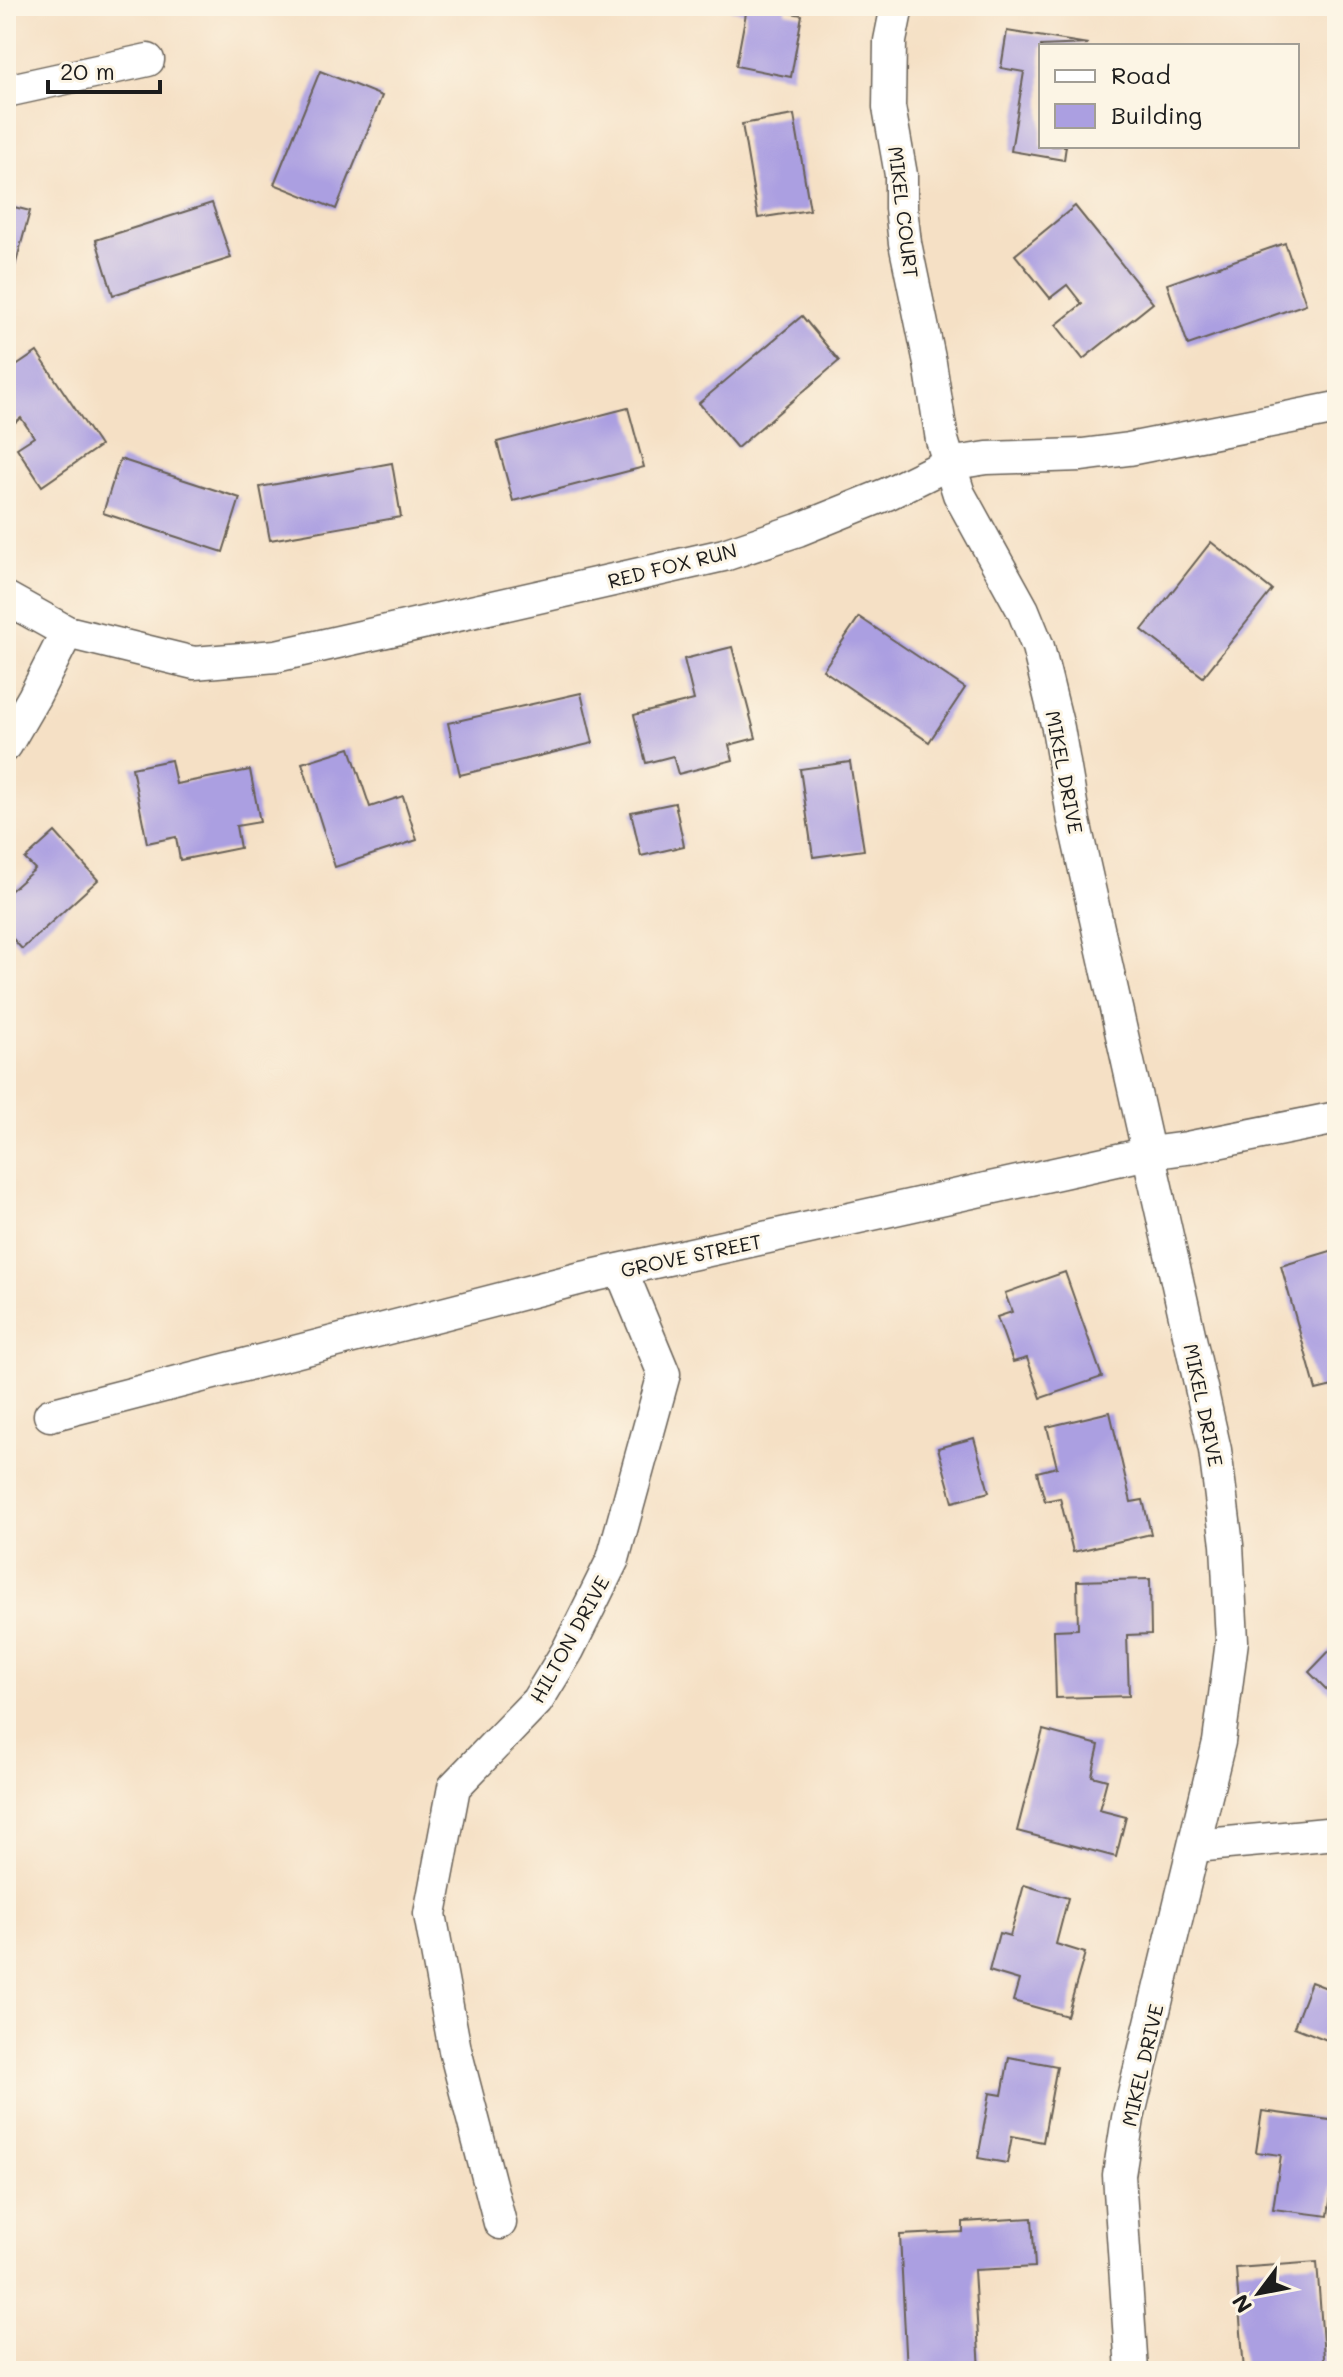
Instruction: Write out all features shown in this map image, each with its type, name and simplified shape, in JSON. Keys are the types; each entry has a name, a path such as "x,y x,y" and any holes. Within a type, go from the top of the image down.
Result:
{"street":[{"name":"MIKEL COURT","path":"897,6 890,41 889,107 901,175 905,243 948,464"},
{"path":"6,91 148,60"},
{"name":"RED FOX RUN","path":"6,598 67,632 194,663 276,656 724,555 798,530 887,494 948,464 987,458 1082,455 1129,449 1337,408"},
{"name":"MIKEL DRIVE","path":"948,464 959,494 1023,610 1038,647 1215,1450 1227,1545 1232,1641 1219,1742 1128,2118 1119,2175 1132,2371"},
{"path":"6,745 67,632"},
{"name":"GROVE STREET","path":"50,1415 621,1270 1149,1153 1337,1118"},
{"name":"HILTON DRIVE","path":"500,2223 455,2050 430,1914 454,1787 537,1701 568,1650 613,1559 664,1374 621,1270"},
{"path":"1195,1846 1337,1833"}],"building":[{"path":"731,6 786,6 785,12 802,15 791,77 736,66 746,13 730,10"},
{"path":"1007,31 1088,44 1039,44 1039,148 1066,148 1064,160 1011,151 1024,72 1001,68"},
{"path":"320,71 382,96 336,209 274,184"},
{"path":"794,115 810,210 758,218 742,124"},
{"path":"212,203 231,258 113,295 96,240"},
{"path":"6,205 30,211 7,296 6,296"},
{"path":"1075,206 1153,303 1083,359 1056,325 1082,304 1067,285 1050,298 1015,255"},
{"path":"1285,243 1306,304 1188,345 1167,284"},
{"path":"802,316 839,361 737,448 699,403"},
{"path":"37,352 100,446 42,486 17,448 34,437 21,418 6,429 6,373"},
{"path":"628,408 644,467 513,501 497,442"},
{"path":"120,459 240,498 223,552 103,513"},
{"path":"392,463 401,517 270,540 260,487"},
{"path":"1211,542 1272,590 1203,677 1142,630"},
{"path":"859,617 965,688 929,742 823,670"},
{"path":"732,647 756,738 729,745 733,760 678,774 673,756 646,763 634,715 694,700 684,659"},
{"path":"581,693 593,743 460,775 448,723"},
{"path":"350,748 370,807 403,796 417,840 335,867 302,763"},
{"path":"171,760 176,784 250,770 260,822 236,826 240,848 180,860 176,837 147,843 132,768"},
{"path":"850,762 864,850 813,857 800,769"},
{"path":"675,803 684,846 641,856 631,812"},
{"path":"55,832 98,880 22,949 6,931 6,895 35,869 25,859"},
{"path":"1337,1249 1337,1385 1316,1390 1281,1266"},
{"path":"1065,1272 1102,1377 1041,1398 1027,1358 1013,1362 997,1317 1012,1312 1005,1293"},
{"path":"1110,1412 1131,1502 1143,1500 1151,1534 1073,1552 1060,1498 1045,1501 1037,1472 1057,1467 1047,1427"},
{"path":"974,1438 989,1492 953,1502 938,1448"},
{"path":"1150,1579 1151,1634 1127,1635 1129,1696 1056,1698 1054,1630 1078,1629 1077,1581"},
{"path":"1337,1643 1337,1700 1309,1672"},
{"path":"1043,1730 1099,1745 1092,1776 1107,1780 1099,1810 1126,1817 1116,1857 1017,1831"},
{"path":"1024,1885 1068,1898 1056,1944 1085,1953 1067,2016 1013,2001 1019,1980 989,1971 999,1933 1010,1936"},
{"path":"1311,1982 1337,1992 1337,2044 1294,2027"},
{"path":"1009,2057 1057,2066 1043,2142 1012,2136 1007,2163 978,2158 990,2093 1002,2095"},
{"path":"1262,2111 1337,2121 1337,2149 1328,2216 1273,2209 1281,2155 1256,2152"},
{"path":"1032,2218 1035,2267 974,2270 980,2371 907,2371 900,2235 963,2232 963,2222"},
{"path":"1317,2262 1325,2371 1244,2371 1236,2268"}]}
